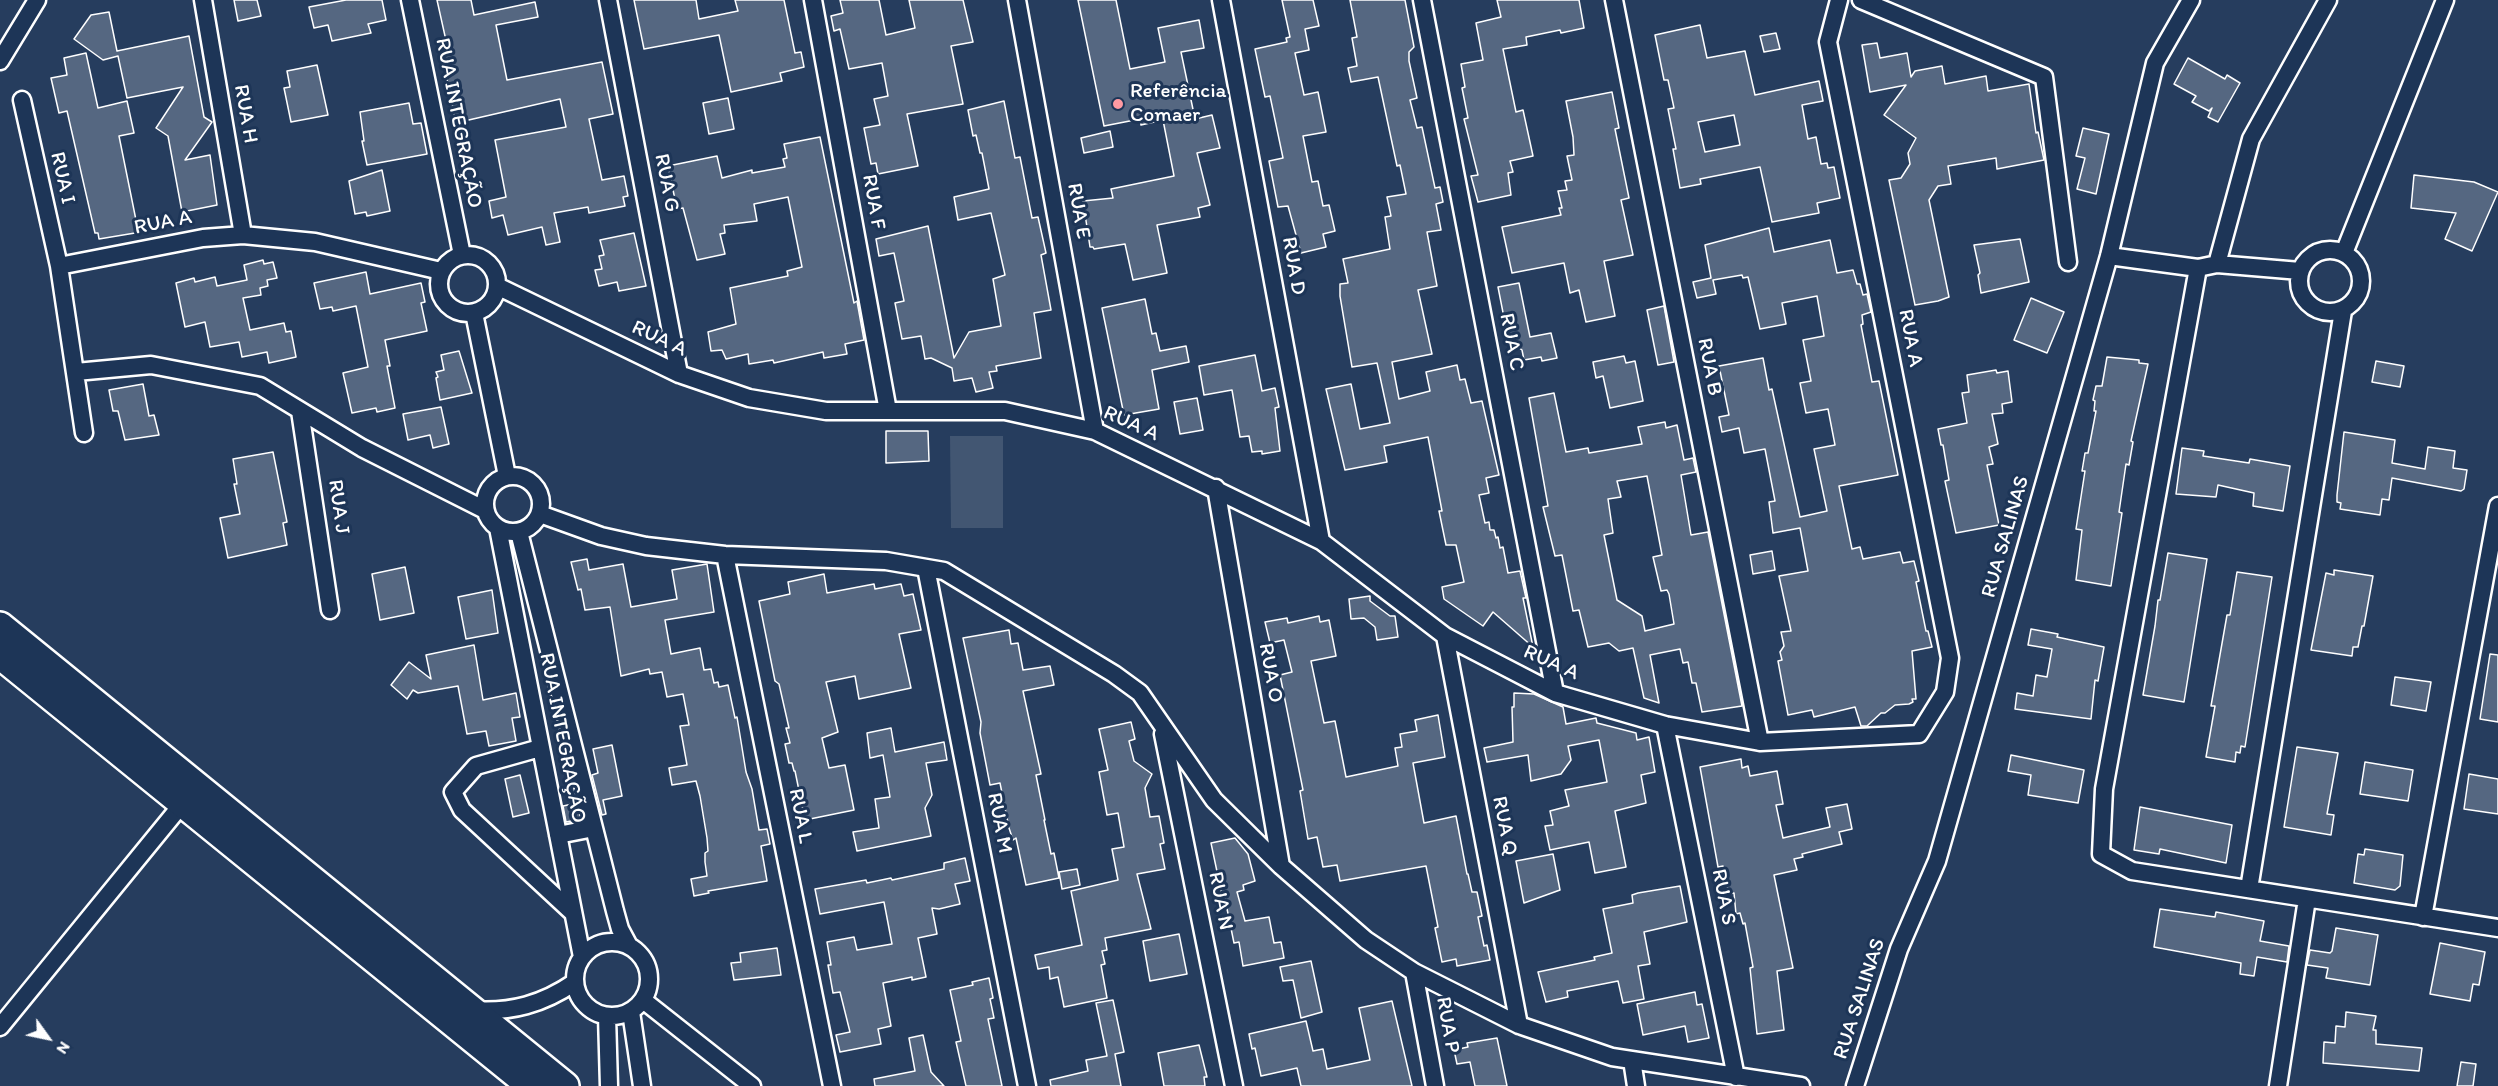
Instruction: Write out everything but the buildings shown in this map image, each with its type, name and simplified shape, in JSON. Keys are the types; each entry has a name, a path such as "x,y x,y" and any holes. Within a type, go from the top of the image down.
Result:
{"main road":[{"path":"0,626 565,1086"},
{"path":"0,655 531,1086"}],"street":[{"path":"0,61 37,0"},
{"name":"RUA H","path":"203,0 243,235"},
{"name":"RUA INTEGRAÇÃO","path":"410,0 462,255"},
{"name":"RUA G","path":"608,0 679,374"},
{"name":"RUA F","path":"813,0 888,411"},
{"name":"RUA E","path":"1017,0 1095,430"},
{"name":"RUA D","path":"1221,0 1321,541"},
{"name":"RUA C","path":"1422,0 1555,693"},
{"name":"RUA B","path":"1614,0 1760,742"},
{"name":"RUA A","path":"497,286 679,374 749,398 826,411 1005,411 1095,430 1321,541 1445,636 1555,693 1665,725 1760,742 1919,734 1945,692 1950,658 1828,42 1839,0"},
{"path":"1861,0 2044,77 2068,262"},
{"name":"RUA SALINAS","path":"1855,1086 1899,949 1937,861 2109,256 2155,63 2191,0"},
{"path":"2217,264 2251,139 2328,0"},
{"path":"2344,253 2445,0"},
{"name":"RUA I","path":"22,100 59,266"},
{"name":"RUA A","path":"59,266 202,238 243,235 315,242 441,271"},
{"path":"2331,249 2344,253 2355,261 2361,275 2361,289 2354,302 2343,311 2329,314 2315,309 2304,300 2298,286 2300,271 2307,260 2318,252 2331,249"},
{"path":"462,255 475,256 487,262 495,273 497,286 494,298 485,308 474,313 463,314 452,310 444,303 439,293 438,282 441,271 450,261 462,255"},
{"path":"2109,256 2198,268 2217,264 2300,271"},
{"path":"59,266 84,433"},
{"path":"2198,268 2104,789 2101,854 2132,871 2498,928"},
{"path":"2249,889 2343,311"},
{"path":"474,313 507,476"},
{"path":"76,372 151,365 260,386 362,448 485,510"},
{"name":"RUA J","path":"300,411 330,610"},
{"path":"507,476 520,476 531,481 540,496 540,514 532,526 519,532 508,532 498,528 489,520 485,510 485,499 489,488 497,480 507,476"},
{"name":"RUA O","path":"1216,488 1281,866"},
{"path":"2423,917 2498,506"},
{"path":"540,514 612,538 646,546 724,555 886,561 944,571 1114,674 1140,693 1214,800 1281,866 1366,940 1414,972 1519,1025 1612,1057 1801,1086"},
{"name":"RUA INTEGRAÇÃO","path":"498,528 582,957"},
{"name":"RUA INTEGRAÇÃO","path":"519,532 618,920 628,944"},
{"name":"RUA L","path":"724,555 832,1086"},
{"name":"RUA M","path":"926,568 1027,1086"},
{"name":"RUA Q","path":"1445,636 1519,1025"},
{"name":"RUA S","path":"1665,725 1736,1077"},
{"name":"RUA N","path":"1161,726 1234,1086"},
{"path":"540,748 476,766 453,792 462,810 573,913"},
{"path":"0,1027 183,803"},
{"path":"558,835 594,828"},
{"path":"2278,1086 2307,899"},
{"path":"616,941 628,944 639,952 646,963 650,975 649,988 643,1000 631,1012 619,1016 607,1016 596,1012 586,1005 578,994 575,982 576,969 582,957 591,947 603,942 616,941"},
{"name":"RUA P","path":"1414,972 1435,1086"},
{"path":"472,1010 520,1008 550,997 575,982"},
{"path":"643,1000 752,1086"},
{"path":"631,1012 642,1086"},
{"path":"607,1016 609,1086"},
{"path":"1632,1060 1636,1086"}],"shaded area":[{"path":"950,436 1003,436 1003,528 951,528"}],"place":[{"name":"Referência Comaer","path":"1118,104"}]}
